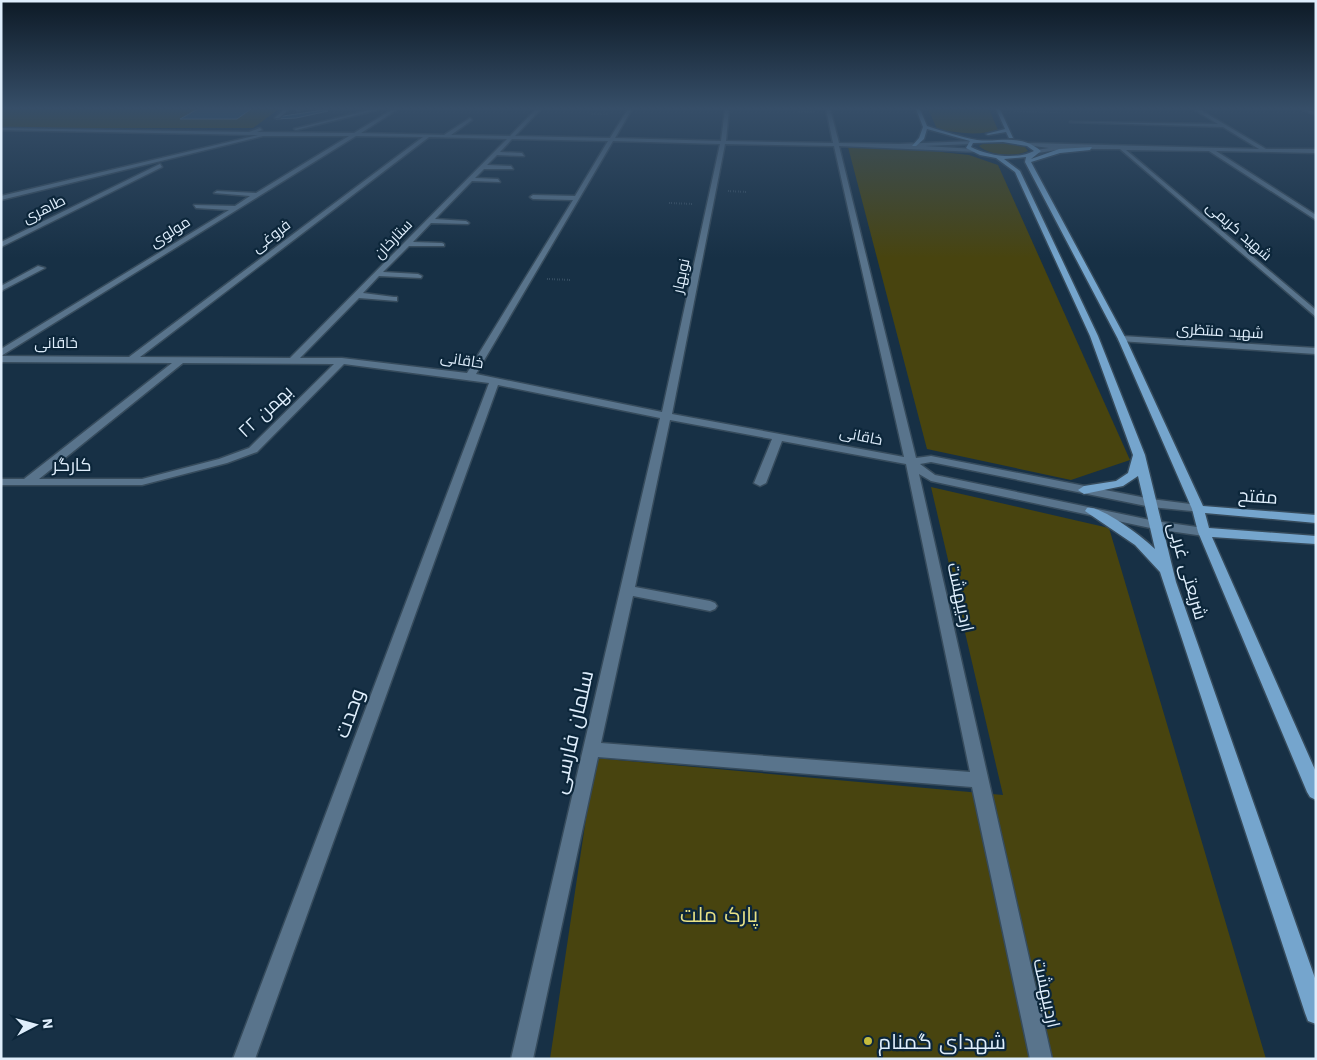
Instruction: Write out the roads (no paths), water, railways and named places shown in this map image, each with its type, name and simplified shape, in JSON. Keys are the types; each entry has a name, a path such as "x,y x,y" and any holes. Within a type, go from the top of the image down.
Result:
{"main road":[{"name":"شریعتی غربی","path":"1001,158 1018,171 1094,336 1139,455 1169,582 1316,1013"},
{"name":"شریعتی غربی","path":"1035,158 1122,339 1198,509 1204,532 1316,792"},
{"path":"1084,490 1119,484 1133,475 1139,455"},
{"name":"مفتح","path":"1198,509 1316,518"},
{"path":"1091,511 1131,535 1155,555 1169,582"},
{"path":"1204,532 1316,540"}],"street":[{"path":"1,198 169,158"},
{"name":"طاهری","path":"1,245 174,158"},
{"name":"مولوی","path":"1,353 315,158"},
{"name":"فروغی","path":"132,360 398,158"},
{"name":"ستارخان","path":"293,360 492,158"},
{"path":"470,376 601,158"},
{"name":"نوبهار","path":"666,416 720,158"},
{"name":"اردیبهشت","path":"840,158 911,462 1040,1059"},
{"name":"شهید کریمی","path":"1133,158 1316,315"},
{"path":"1225,158 1316,218"},
{"path":"483,167 512,168"},
{"path":"471,179 498,181"},
{"path":"217,193 258,195"},
{"path":"533,197 578,198"},
{"path":"196,206 236,208"},
{"path":"430,221 466,223"},
{"path":"408,244 442,245"},
{"path":"1,289 41,268"},
{"path":"378,274 418,276"},
{"path":"357,295 394,299"},
{"name":"شهید منتظری","path":"1122,339 1316,351"},
{"name":"خاقانی","path":"1,359 342,361 470,376 666,416 911,462 931,460 1151,503 1198,509"},
{"path":"27,482 181,360"},
{"name":"۲۲ بهمن","path":"142,482 253,450 342,361"},
{"name":"وحدت","path":"244,1059 494,382"},
{"name":"سلمان فارسی","path":"522,1059 666,416"},
{"path":"760,483 778,437"},
{"name":"خاقانی","path":"911,462 930,478 1154,525 1204,532"},
{"name":"کارگر","path":"1,482 142,482"},
{"path":"627,590 710,606"},
{"path":"592,749 979,780 1040,1059"}],"place":[{"name":"شهدای گمنام","path":"868,1041"}],"park label":[{"name":"پارک ملت","path":"719,914"}]}
